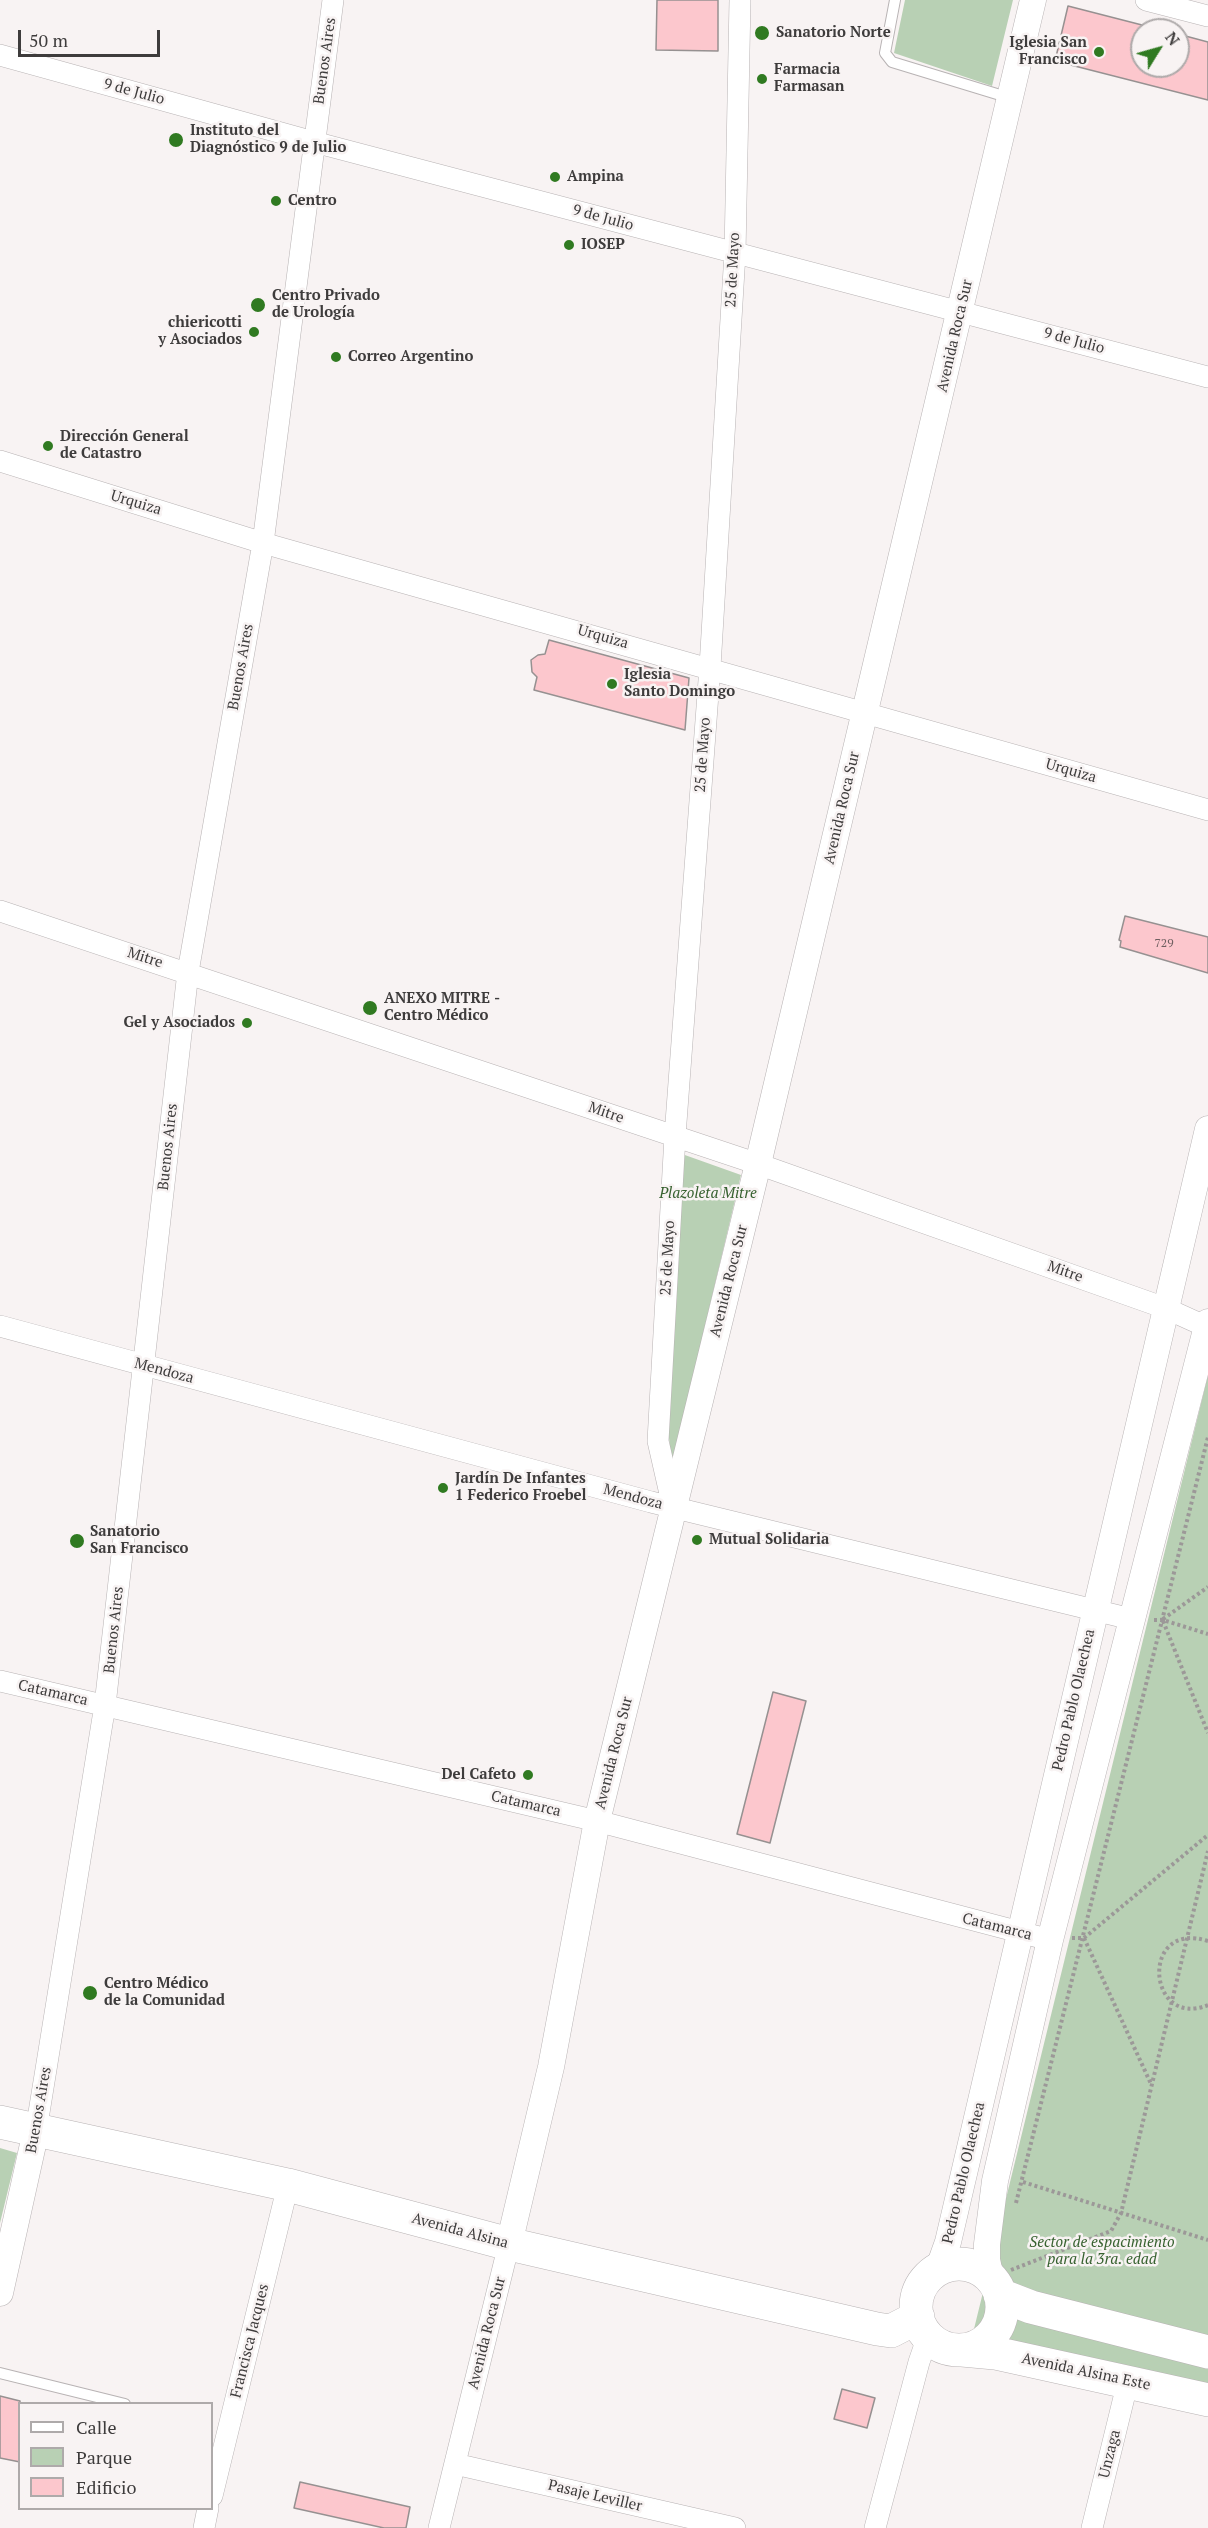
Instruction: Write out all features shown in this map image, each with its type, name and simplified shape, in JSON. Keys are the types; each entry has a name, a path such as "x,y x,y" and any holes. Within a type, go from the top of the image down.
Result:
{"highway":[{"name":"Avenida Alsina","path":"0,2122 288,2185 509,2244 878,2329 891,2331 923,2326"},
{"path":"996,2287 1002,2308 1000,2320 995,2332 975,2347 962,2350 950,2349 938,2344 923,2326 917,2300 928,2278 938,2270 952,2265 966,2265 980,2269 996,2287 1031,2307 1208,2352"},
{"name":"Avenida Alsina Este","path":"962,2350 995,2353 1208,2400"}],"street":[{"name":"Buenos Aires","path":"0,2293 36,2131 105,1705 188,972 263,543 333,0"},
{"name":"25 de Mayo","path":"673,1507 658,1441 675,1136 710,667 735,253 740,0"},
{"name":"Avenida Roca Sur","path":"439,2528 551,2067 597,1821 758,1164 1034,0"},
{"path":"1146,0 1208,16"},
{"name":"9 de Julio","path":"0,54 314,142 1208,377"},
{"name":"Urquiza","path":"0,461 263,543 710,667 1208,810"},
{"name":"Mitre","path":"0,911 758,1164 1207,1324"},
{"name":"Pedro Pablo Olaechea","path":"938,2270 948,2242 1208,1129"},
{"path":"996,2287 987,2260 987,2244 996,2181 1050,1940 1207,1324"},
{"name":"Mendoza","path":"0,1326 673,1507 1131,1619"},
{"name":"Catamarca","path":"0,1681 597,1821 1020,1934 1050,1940"},
{"name":"Francisca Jacques","path":"213,2492 288,2185"},
{"path":"875,2528 919,2362 923,2326"},
{"name":"Unzaga","path":"1092,2528 1128,2381"},
{"name":"Pasaje Leviller","path":"455,2463 735,2528"},
{"path":"204,2528 208,2510"}],"lane":[{"path":"895,0 885,45 885,53 892,62 1010,99"},
{"path":"0,2373 121,2402"}],"path":[{"path":"1016,2204 1208,1437"},
{"path":"1163,1620 1208,1587"},
{"path":"1163,1620 1208,1634"},
{"path":"1163,1620 1208,1734"},
{"path":"1084,1938 1208,1835"},
{"path":"996,2287 1111,2231 1121,2213 1208,1851"},
{"path":"1084,1938 1152,2086"},
{"path":"1208,1941 1187,1938 1169,1947 1158,1965 1160,1986 1172,2002 1194,2009 1208,2005"},
{"path":"1023,2182 1208,2240"}],"green space":[{"path":"905,0 1013,0 992,86 894,53"},
{"name":"Plazoleta Mitre","path":"682,1154 741,1175 672,1464 667,1421"},
{"name":"Sector de espacimiento para la 3ra. edad","path":"1208,1375 1208,2385 973,2333"},
{"path":"0,2148 17,2153 0,2223"}],"building":[{"path":"657,0 718,0 718,51 656,50"},
{"name":"Iglesia San Francisco","path":"1068,6 1130,22 1130,78 1190,78 1190,37 1208,42 1208,100 1055,61"},
{"name":"Iglesia Santo Domingo","path":"549,640 689,678 685,730 534,690 537,677 532,672 531,660 538,655 545,654"},
{"path":"1125,916 1208,937 1208,973 1120,947 1121,941 1119,940"},
{"path":"773,1692 806,1701 770,1843 737,1834"},
{"path":"842,2389 875,2398 867,2428 834,2419"},
{"path":"0,2396 20,2402 18,2402 18,2462 0,2458"},
{"path":"300,2482 410,2507 406,2528 384,2528 294,2508"}],"place":[{"name":"Sanatorio Norte","path":"762,33"},
{"name":"Iglesia San Francisco","path":"1099,52"},
{"name":"Farmacia Farmasan","path":"762,79"},
{"name":"Instituto del Diagnóstico 9 de Julio","path":"176,140"},
{"name":"Ampina","path":"555,177"},
{"name":"Centro","path":"276,201"},
{"name":"IOSEP","path":"569,245"},
{"name":"Centro Privado de Urología","path":"258,305"},
{"name":"chiericotti y Asociados","path":"254,332"},
{"name":"Correo Argentino","path":"336,357"},
{"name":"Dirección General de Catastro","path":"48,446"},
{"name":"Iglesia Santo Domingo","path":"612,684"},
{"name":"ANEXO MITRE - Centro Médico","path":"370,1008"},
{"name":"Gel y Asociados","path":"247,1023"},
{"name":"Jardín De Infantes 1 Federico Froebel","path":"443,1488"},
{"name":"Mutual Solidaria","path":"697,1540"},
{"name":"Sanatorio San Francisco","path":"77,1541"},
{"name":"Del Cafeto","path":"528,1775"},
{"name":"Centro Médico de la Comunidad","path":"90,1993"}]}
